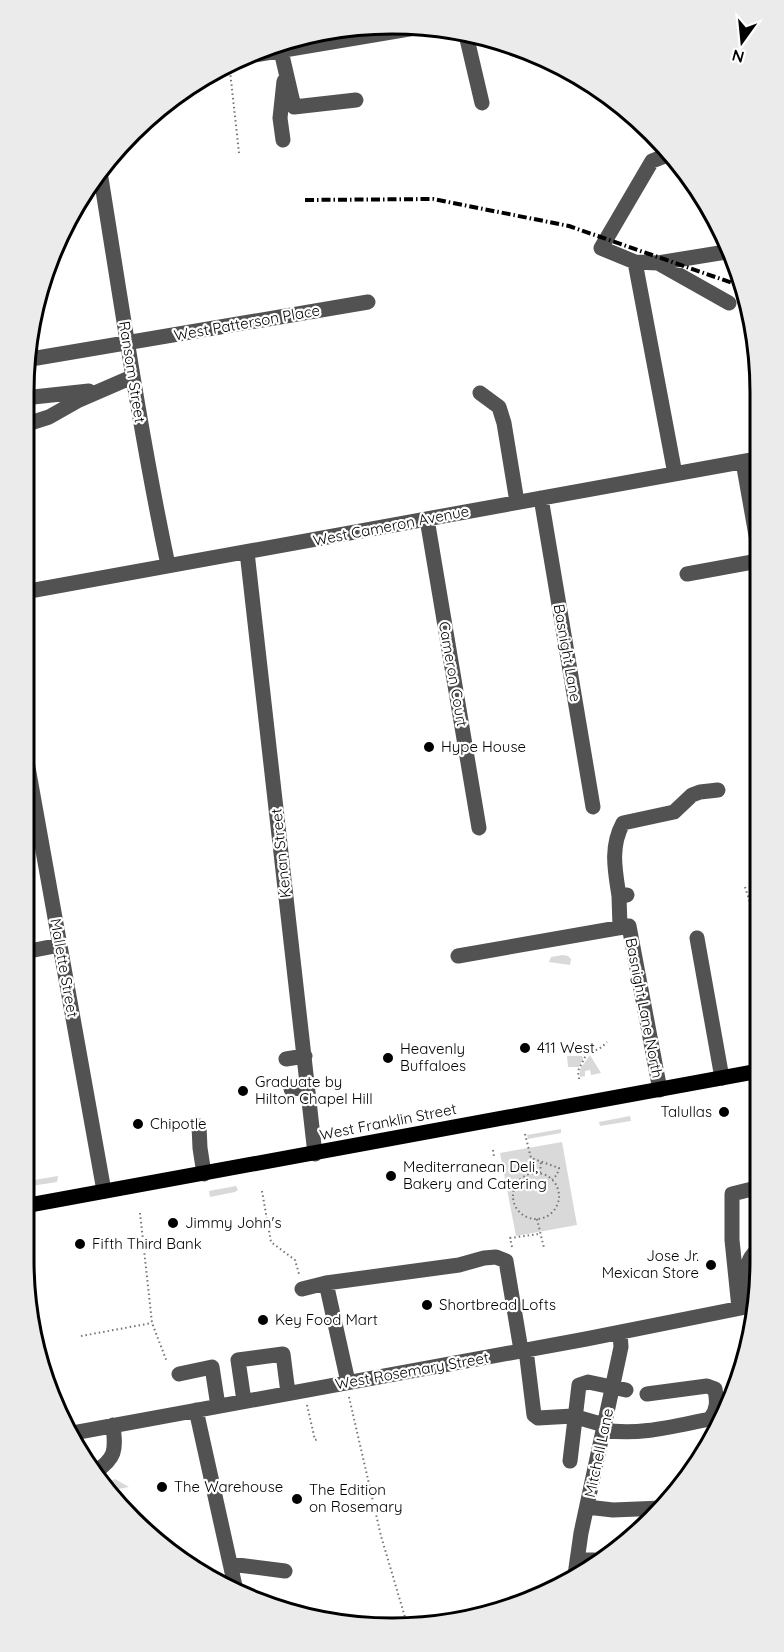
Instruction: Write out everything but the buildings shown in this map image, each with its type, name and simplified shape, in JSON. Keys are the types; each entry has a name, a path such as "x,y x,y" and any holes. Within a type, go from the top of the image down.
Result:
{"main road":[{"name":"West Franklin Street","path":"34,1204 750,1073"}],"street":[{"path":"292,49 376,35"},
{"path":"468,43 482,103"},
{"path":"280,52 294,107 356,100"},
{"path":"283,140 280,117 285,75"},
{"path":"662,157 652,161 601,248 635,262 658,263 721,253"},
{"name":"Ransom Street","path":"102,183 126,343 168,565"},
{"path":"635,262 675,474"},
{"path":"658,263 729,303"},
{"name":"West Patterson Place","path":"36,358 368,302"},
{"path":"34,422 49,417 132,376"},
{"path":"34,397 101,390"},
{"path":"480,393 499,408 517,502"},
{"name":"West Cameron Avenue","path":"34,590 750,460"},
{"name":"Basnight Lane","path":"541,498 593,807"},
{"name":"Cameron Court","path":"427,519 479,828"},
{"name":"Kenan Street","path":"247,552 315,1154"},
{"path":"687,574 750,562"},
{"name":"Basnight Lane North","path":"660,1090 625,927 623,895 613,856 617,834 623,823 674,812 692,795 718,790"},
{"name":"Mallette Street","path":"34,824 60,945 104,1191"},
{"path":"458,956 625,927"},
{"path":"697,938 722,1078"},
{"path":"34,950 60,945"},
{"path":"286,1063 305,1060"},
{"path":"291,1089 308,1087"},
{"path":"199,1126 204,1174"},
{"path":"746,1307 732,1240 732,1194 750,1190"},
{"path":"302,1289 484,1258 501,1258 506,1261 534,1415 538,1418 576,1417 621,1434 710,1419 715,1413 717,1402 715,1389 707,1386 648,1394"},
{"path":"746,1307 746,1274 750,1259"},
{"path":"327,1283 347,1382"},
{"name":"West Rosemary Street","path":"79,1433 746,1307"},
{"name":"Mitchell Lane","path":"576,1567 604,1428 620,1388 620,1332"},
{"path":"244,1401 238,1360 283,1354 288,1393"},
{"path":"179,1374 212,1367 218,1406"},
{"path":"570,1461 579,1385 588,1382 620,1388"},
{"path":"196,1410 234,1581"},
{"path":"101,1468 114,1455 113,1425"},
{"path":"587,1507 614,1510 649,1509"},
{"path":"230,1564 285,1571"}],"path":[{"path":"230,73 239,153"},
{"path":"745,887 750,903"},
{"path":"578,1052 587,1053 600,1049 607,1042"},
{"path":"579,1079 578,1071 587,1053"},
{"path":"525,1134 531,1158 559,1168 557,1175 552,1179"},
{"path":"493,1150 494,1157"},
{"path":"540,1173 541,1161"},
{"path":"540,1173 552,1179 559,1190 558,1204 550,1215 537,1219 522,1215 514,1202 513,1194 515,1187 525,1176 540,1173"},
{"path":"262,1191 271,1242 295,1260 302,1289"},
{"path":"140,1213 152,1323 167,1362"},
{"path":"537,1219 544,1248"},
{"path":"510,1238 539,1234"},
{"path":"81,1336 152,1323"},
{"path":"347,1382 381,1536 405,1617"},
{"path":"307,1405 315,1440 318,1439"}],"shaded area":[{"path":"563,955 571,959 570,965 549,962 551,957"},
{"path":"590,1055 601,1073 591,1075 590,1070 585,1071 585,1076 580,1077 580,1069"},
{"path":"567,1056 582,1056 579,1067 568,1067"},
{"path":"630,1116 631,1121 600,1126 599,1122"},
{"path":"561,1129 561,1133 528,1139 527,1135"},
{"path":"562,1142 577,1225 516,1236 500,1153"},
{"path":"58,1176 57,1182 34,1186 34,1180"},
{"path":"236,1186 238,1190 235,1192 210,1197 209,1191"},
{"path":"115,1479 129,1487 117,1489 110,1481"}],"railway":[{"path":"305,200 433,199 569,226 733,283"}],"place":[{"name":"Hype House","path":"429,747"},
{"name":"411 West","path":"525,1048"},
{"name":"Heavenly Buffaloes","path":"388,1058"},
{"name":"Graduate by Hilton Chapel Hill","path":"243,1091"},
{"name":"Talullas","path":"724,1112"},
{"name":"Chipotle","path":"138,1124"},
{"name":"Mediterranean Deli, Bakery and Catering","path":"391,1176"},
{"name":"Jimmy John's","path":"173,1223"},
{"name":"Fifth Third Bank","path":"80,1244"},
{"name":"Jose Jr. Mexican Store","path":"711,1265"},
{"name":"Shortbread Lofts","path":"427,1305"},
{"name":"Key Food Mart","path":"263,1320"},
{"name":"The Warehouse","path":"162,1487"},
{"name":"The Edition on Rosemary","path":"297,1499"}]}
